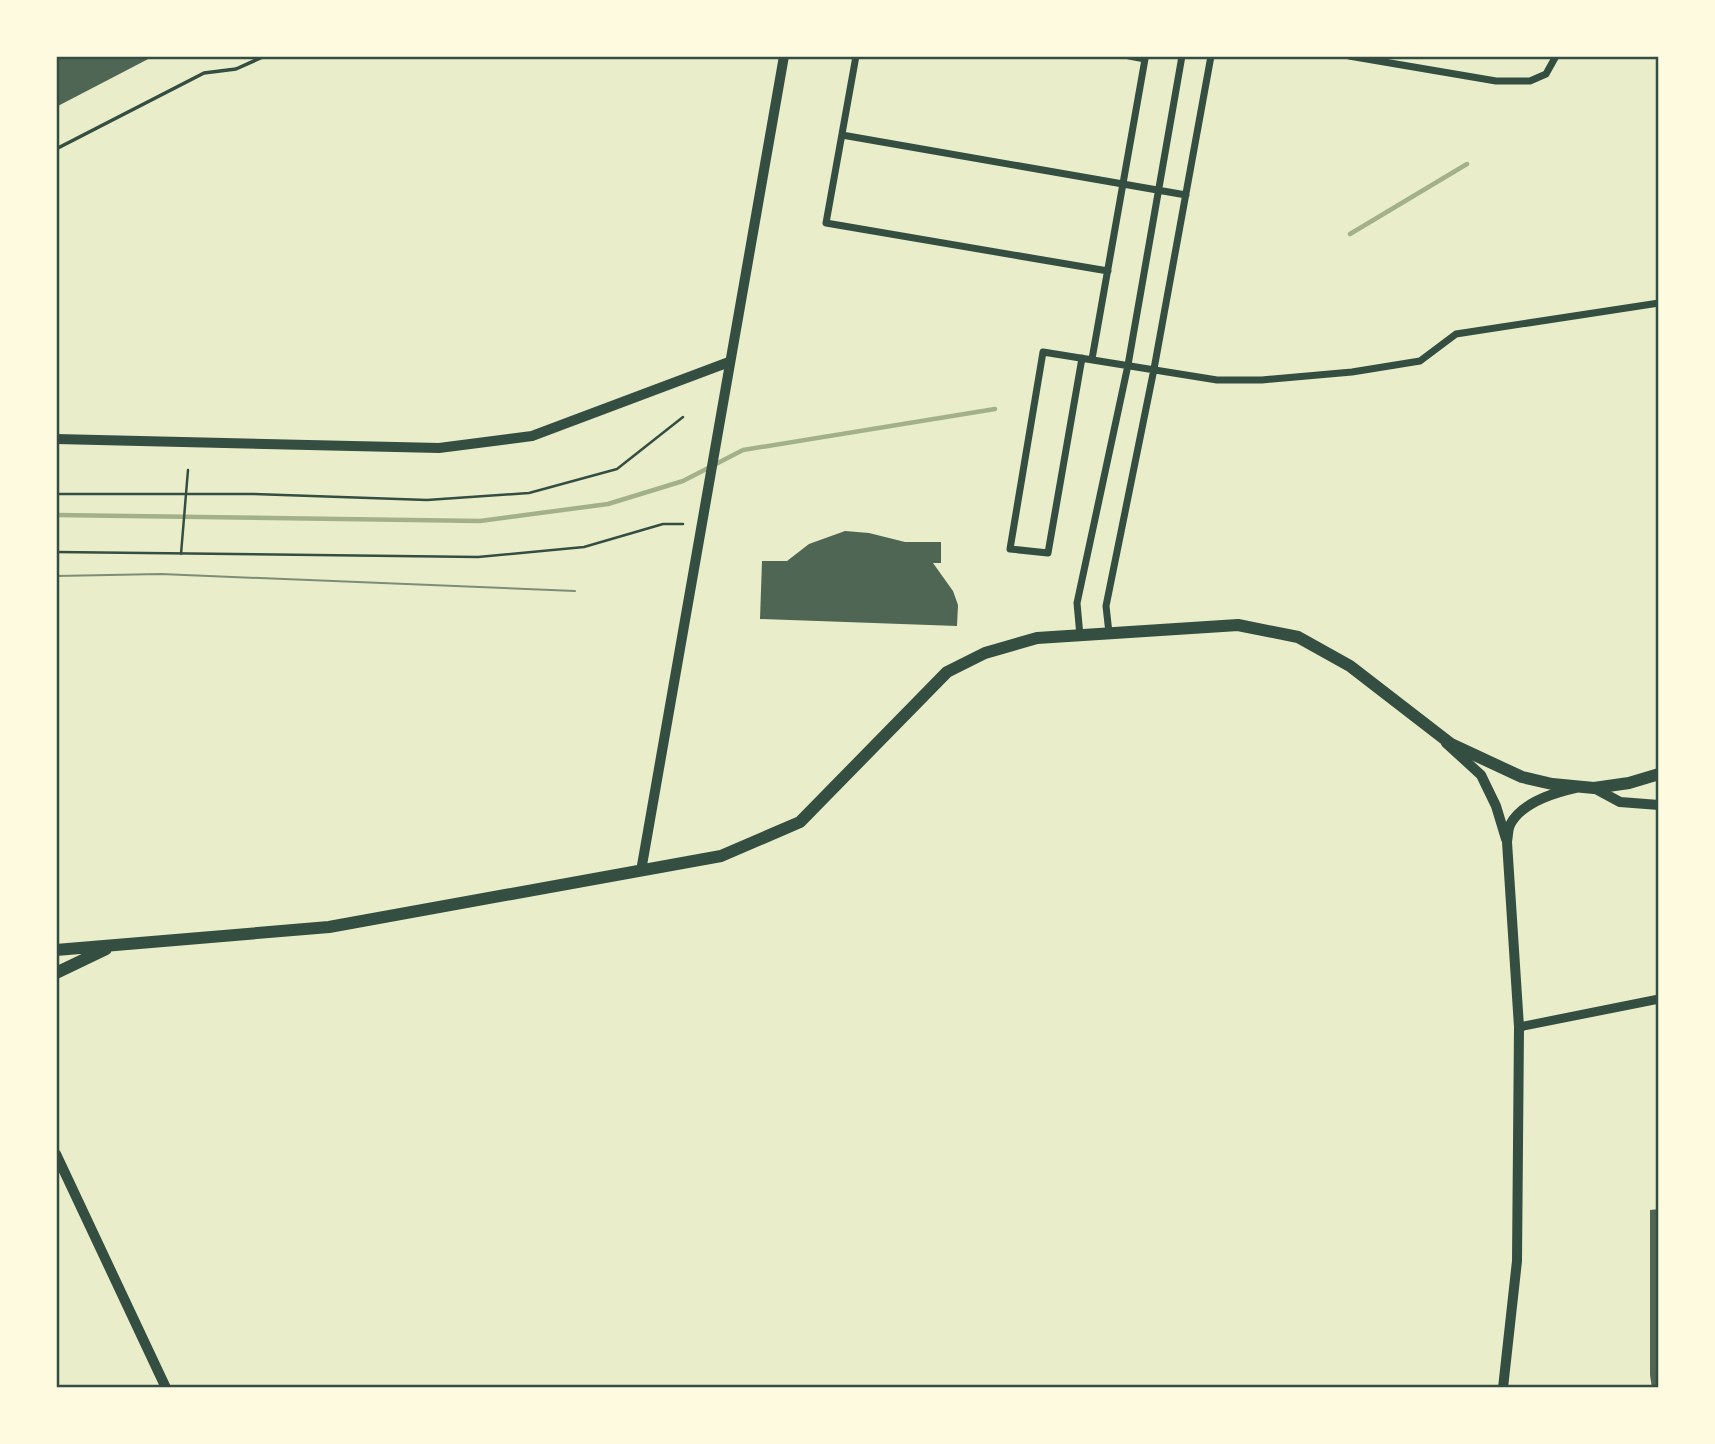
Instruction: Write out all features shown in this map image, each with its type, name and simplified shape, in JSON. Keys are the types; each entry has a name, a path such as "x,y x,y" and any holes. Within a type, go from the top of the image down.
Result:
{"main road":[{"path":"641,871 784,56"},
{"path":"56,439 439,447 532,436 729,362"},
{"path":"56,950 328,927 721,856 800,822 947,673 985,653 1037,638 1238,625 1298,637 1350,666 1451,744 1522,777 1587,788 1620,802 1659,805"},
{"path":"1437,734 1481,775 1496,806 1507,842"},
{"path":"1503,1388 1517,1261 1518,1027 1507,842 1510,825 1520,812 1545,797 1629,783 1659,774"},
{"path":"56,973 115,945"},
{"path":"56,1154 166,1388"}],"street":[{"path":"856,56 826,223 1108,271"},
{"path":"1092,359 1145,59 1129,56"},
{"path":"1080,636 1077,603 1128,365 1182,56"},
{"path":"1109,634 1106,606 1154,369 1211,56"},
{"path":"1349,56 1496,81 1530,81 1546,74 1556,56"},
{"path":"842,135 1185,195"},
{"path":"1082,358 1048,553 1010,549 1043,352 1092,359 1217,380 1262,380 1352,372 1420,361 1456,334 1659,303"},
{"path":"1518,1027 1659,999"}],"lane":[{"path":"56,149 204,73 236,69 265,56"}],"path":[{"path":"56,494 254,494 427,500 529,493 617,469 683,417"},
{"path":"181,554 187,470"},
{"path":"56,552 478,557 584,547 663,524 684,524"}],"building":[{"path":"56,56 154,56 56,107"},
{"path":"845,531 869,533 905,542 941,542 941,563 933,563 953,591 958,605 957,626 760,619 762,561 787,561 809,544"},
{"path":"1659,1209 1659,1388 1652,1388 1650,1210"}],"waterway":[{"path":"1350,234 1467,164"},
{"path":"56,515 480,521 608,504 683,481 743,450 995,409"}],"tram line":[{"path":"56,576 161,574 575,591"}]}
